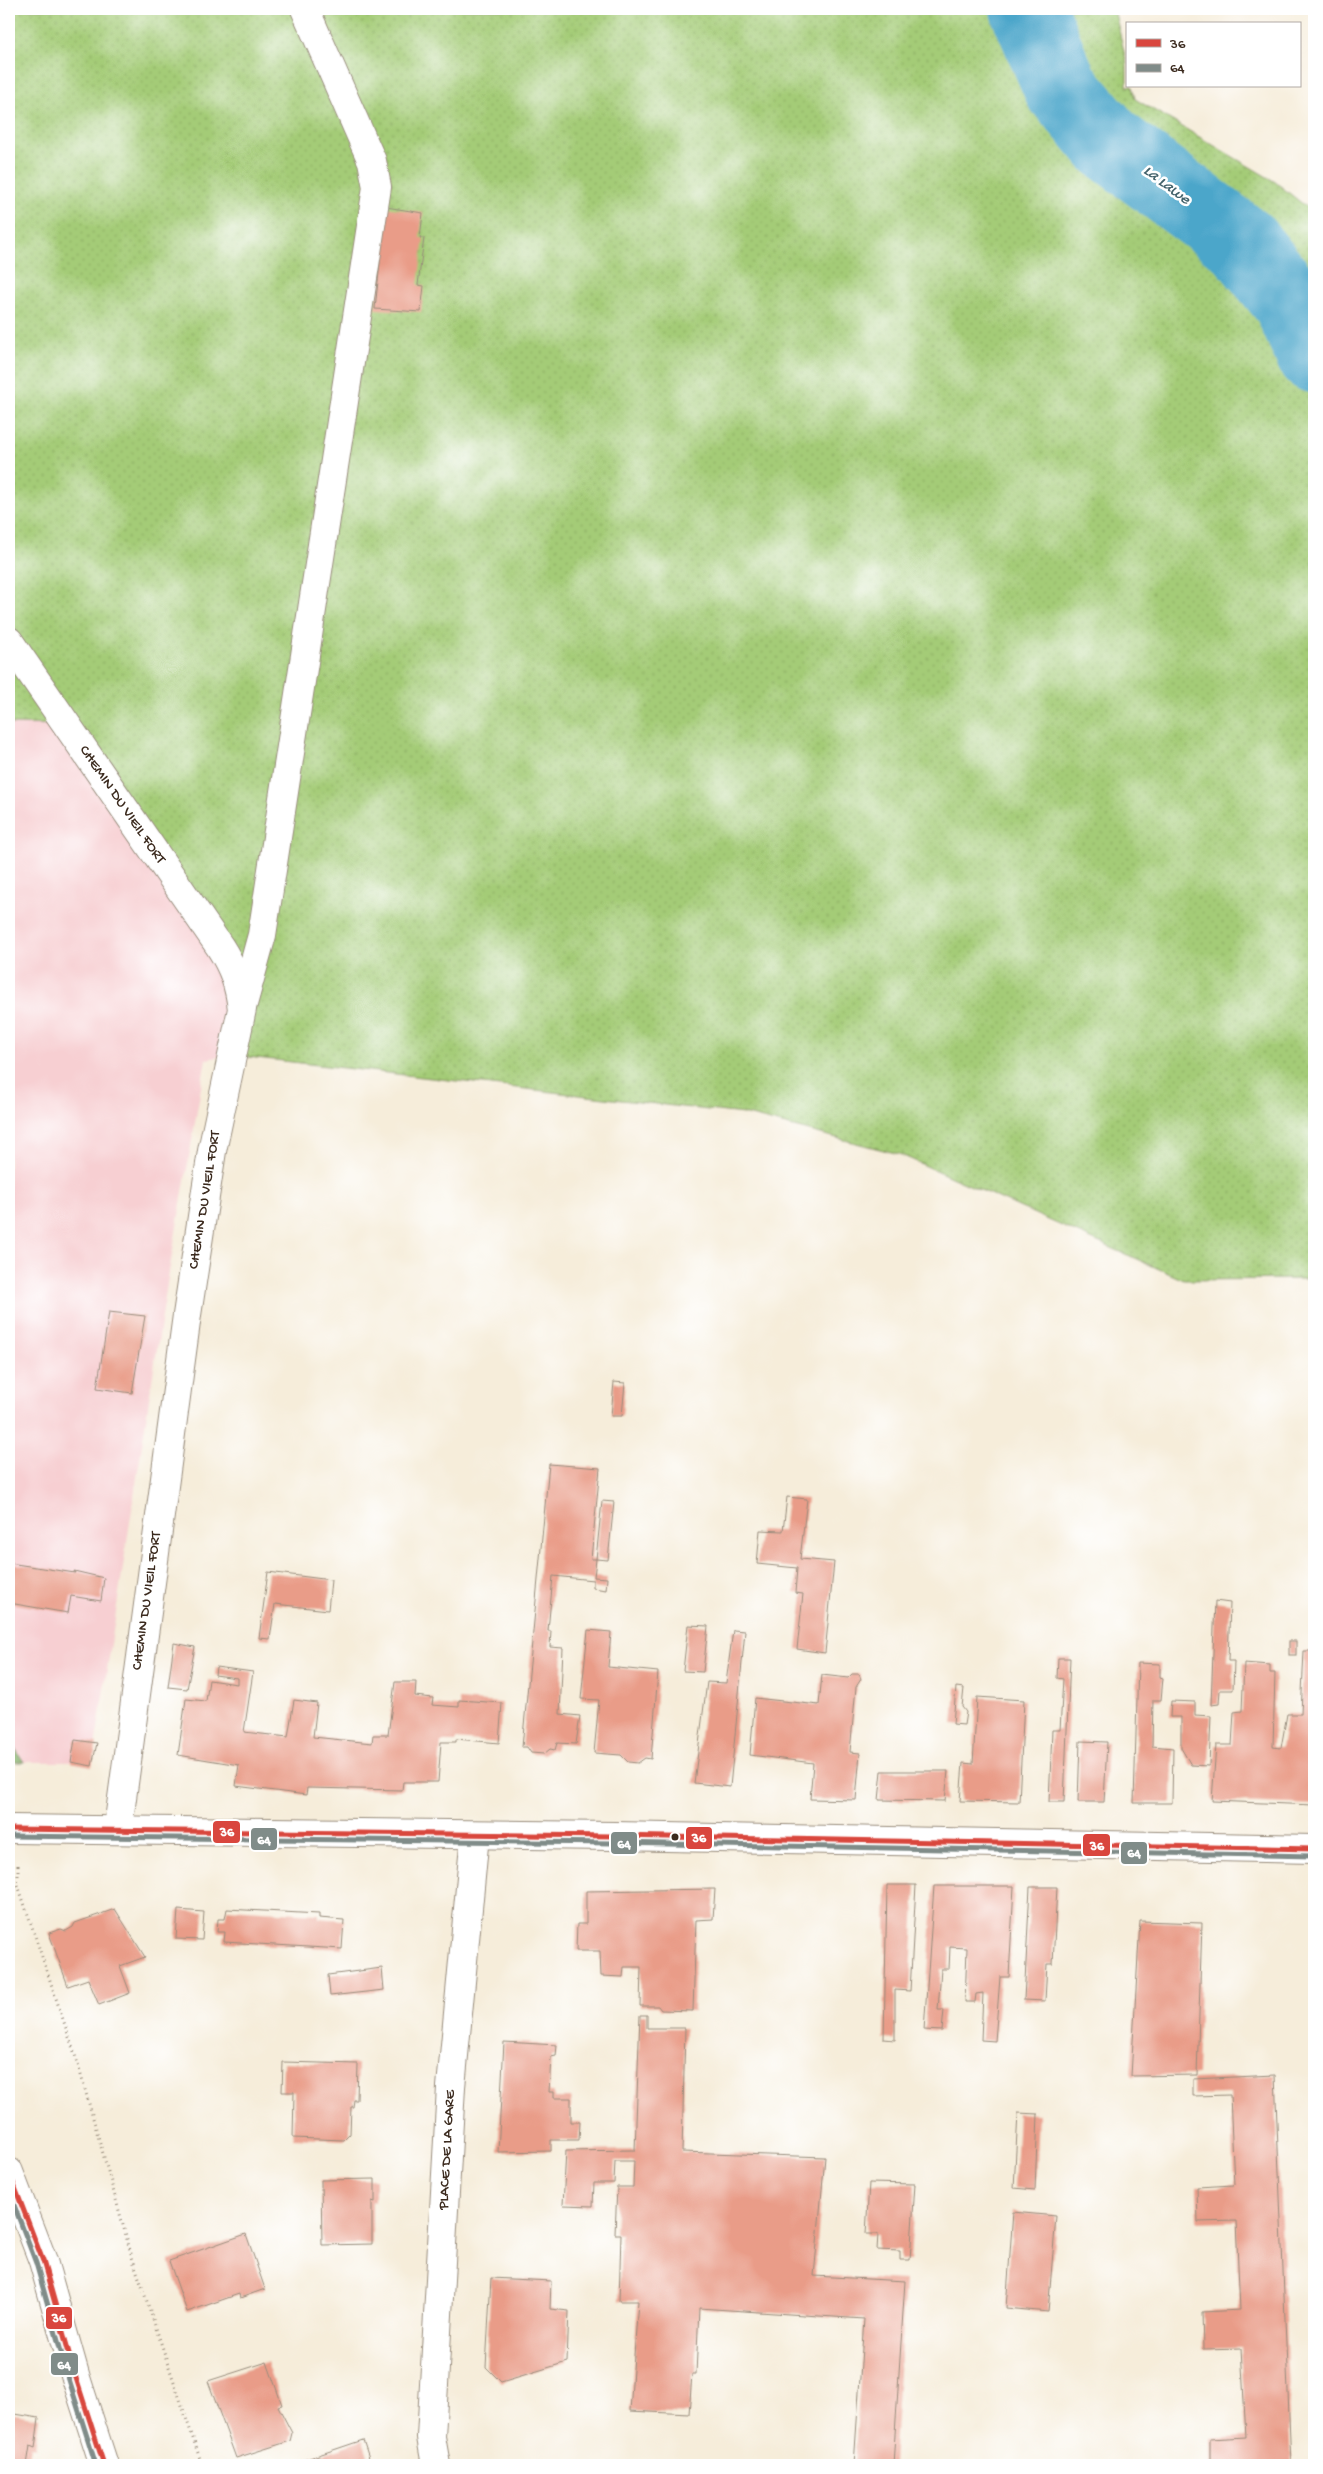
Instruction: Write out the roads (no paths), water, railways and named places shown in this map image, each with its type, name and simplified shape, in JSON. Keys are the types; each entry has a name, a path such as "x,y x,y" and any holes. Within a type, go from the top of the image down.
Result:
{"street":[{"path":"242,1009 262,935 377,187 372,161 305,9"},
{"name":"CHEMIN DU VIEIL FORT","path":"9,641 224,953 240,988 242,1009 212,1151 190,1296 118,1828"},
{"path":"14,1829 118,1828 1314,1849"},
{"name":"PLACE DE LA GARE","path":"436,2465 431,2437 450,2097 475,1835"},
{"path":"9,2172 43,2261 76,2378 104,2465"}],"waterway":[{"name":"La Lawe","path":"1028,9 1061,87 1109,143 1242,242 1290,301 1314,355"}]}
